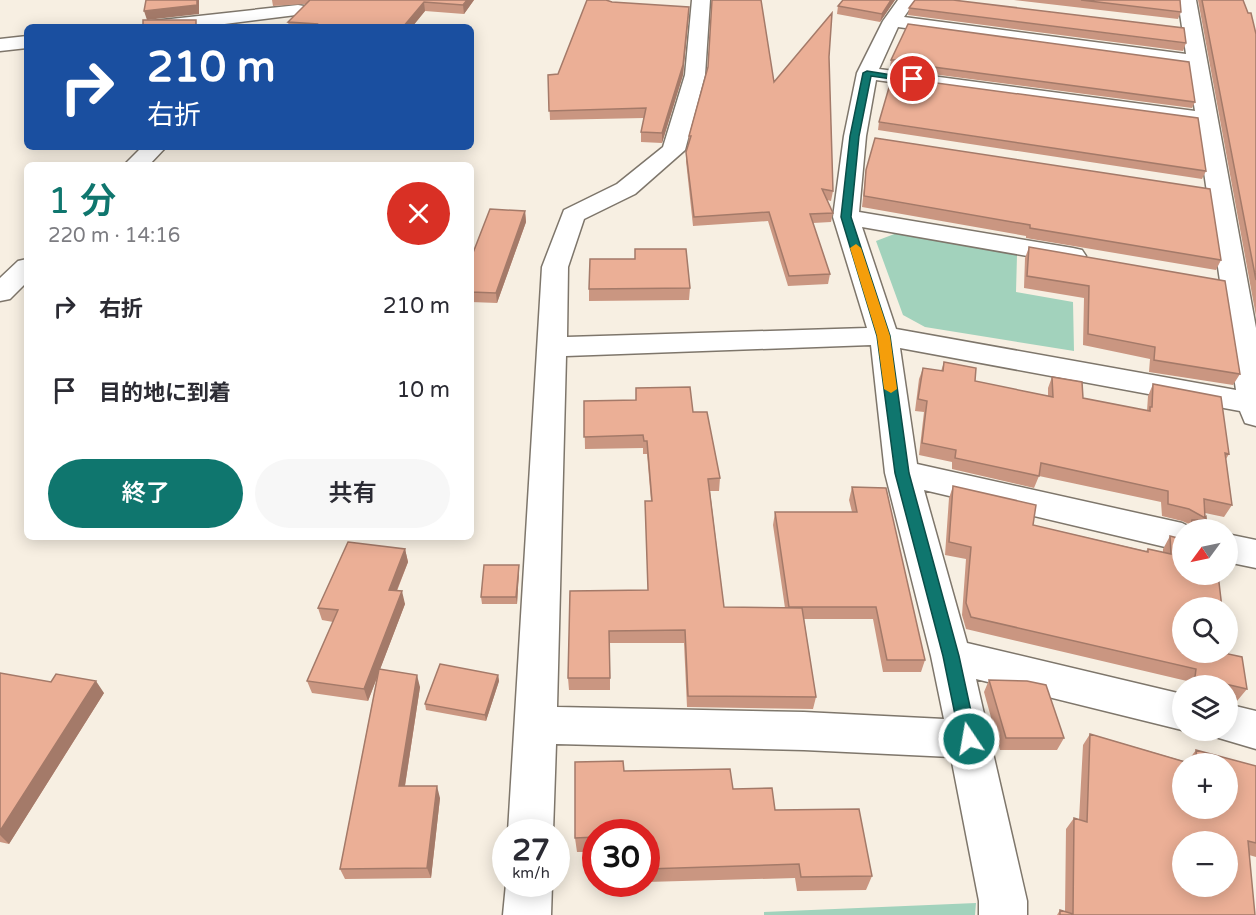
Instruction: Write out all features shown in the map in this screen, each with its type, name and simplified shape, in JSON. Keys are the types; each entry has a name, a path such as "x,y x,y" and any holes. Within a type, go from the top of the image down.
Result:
{"street":[{"path":"907,0 892,21 867,73 855,136 846,217 884,336 902,473 951,656 1003,901 1003,915"},
{"path":"553,347 884,336 1255,408 1223,282 1207,189 1207,119 1198,62 1180,28 1187,0"},
{"path":"173,24 303,5"},
{"path":"284,24 303,5"},
{"path":"532,819 555,267 573,215 626,189 674,150 694,75 693,6"},
{"path":"892,21 1198,62"},
{"path":"0,45 24,42"},
{"path":"867,73 1207,119"},
{"path":"855,136 878,139"},
{"path":"139,162 152,150"},
{"path":"846,217 1093,260"},
{"path":"0,293 24,270"},
{"path":"902,473 1172,535"},
{"path":"1238,551 1256,555"},
{"path":"951,656 1172,710"},
{"path":"537,725 804,731 969,739"},
{"path":"1238,726 1256,730"},
{"path":"527,915 528,897"}],"green space":[{"path":"897,233 1017,255 1016,292 1073,302 1074,351 925,327 903,315 876,241"},
{"path":"976,903 975,915 764,915 764,912"}],"building":[{"path":"146,0 197,0 197,5 144,11"},
{"path":"310,0 467,0 463,5 424,2 406,24 288,22"},
{"path":"587,0 689,7 683,65 662,133 641,132 646,108 549,111 548,75 558,74"},
{"path":"712,0 761,0 774,82 832,13 829,57 833,191 822,189 833,213 810,214 830,274 789,276 769,212 694,217 686,152 708,67"},
{"path":"843,0 891,0 882,14 838,6"},
{"path":"915,0 953,0 1184,28 1186,43 909,8"},
{"path":"1081,0 1180,0 1181,12"},
{"path":"1202,0 1243,0 1248,13 1251,13 1256,34 1256,280"},
{"path":"143,20 196,20 196,24 143,24"},
{"path":"908,24 1189,62 1195,102 896,62 896,60 891,60"},
{"path":"892,77 1198,118 1206,171 879,122"},
{"path":"875,138 1210,189 1221,260 1030,228 1030,225 864,196 866,170"},
{"path":"490,209 525,211 496,293 474,292 474,250"},
{"path":"1029,247 1225,281 1240,374 1154,360 1155,347 1088,334 1089,286 1027,276"},
{"path":"635,249 686,249 690,288 589,289 590,259 635,259"},
{"path":"944,362 976,368 975,381 1053,397 1052,377 1082,382 1083,398 1150,411 1153,384 1221,397 1229,454 1225,453 1232,505 1204,499 1205,518 1189,509 1168,504 1168,491 1041,463 1039,476 955,458 956,450 922,443 927,401 918,399 923,368 943,371"},
{"path":"690,387 693,412 707,412 720,478 708,479 724,607 802,608 816,697 688,696 685,630 609,631 610,678 568,678 570,591 648,590 645,501 652,501 647,441 644,441 643,435 584,437 584,401 636,400 636,388"},
{"path":"953,486 1036,505 1033,525 1148,552 1148,549 1171,554 1170,536 1172,536 1172,585 1219,585 1221,597 1172,597 1172,663 1238,663 1238,656 1242,657 1247,689 1238,687 1238,675 1195,675 1196,669 971,617 966,603 971,547 949,542"},
{"path":"852,487 886,488 925,660 887,660 876,607 789,607 775,512 857,512"},
{"path":"348,542 405,549 389,590 402,591 364,689 307,681 338,610 318,608"},
{"path":"484,565 519,565 516,597 481,597"},
{"path":"440,664 498,675 485,715 425,704"},
{"path":"379,669 417,675 399,786 437,786 427,868 340,869"},
{"path":"0,673 51,682 56,674 96,681 0,831"},
{"path":"989,680 1027,681 1046,685 1064,738 1006,738"},
{"path":"1090,734 1172,758 1172,819 1238,819 1238,761 1256,766 1256,843 1248,841 1255,915 1060,915 1060,910 1073,914 1074,818 1087,822"},
{"path":"623,761 624,771 730,769 733,789 772,788 775,810 859,809 872,876 801,877 799,864 660,869 660,819 582,819 582,838 575,838 575,762"}],"slow traffic":[{"path":"856,248 884,336 891,389"}],"route":[{"path":"913,79 867,73 855,136 846,217 884,336 902,473 951,656 969,739"}]}
